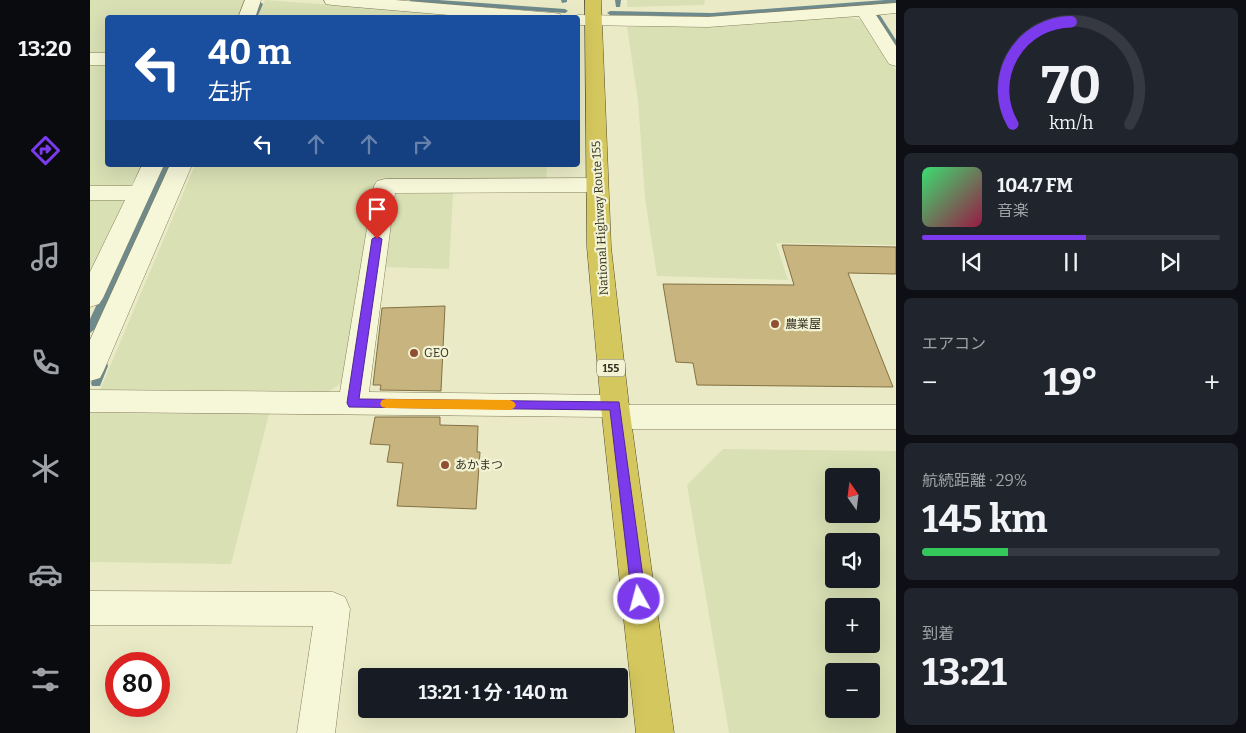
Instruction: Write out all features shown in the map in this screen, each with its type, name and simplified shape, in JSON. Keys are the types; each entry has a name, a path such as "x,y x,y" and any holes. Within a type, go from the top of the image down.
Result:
{"highway":[{"name":"National Highway Route 155","path":"588,14 599,248 616,412 655,733"}],"street":[{"path":"247,15 253,0"},
{"path":"332,0 517,15"},
{"path":"588,14 708,22 896,8"},
{"path":"865,11 896,60"},
{"path":"90,58 105,59"},
{"path":"90,298 152,167"},
{"path":"90,370 179,167"},
{"path":"353,403 385,186 597,185"},
{"path":"90,192 140,193"},
{"path":"90,401 353,403 616,412 896,417"},
{"path":"90,608 333,609 316,733"}],"green space":[{"path":"90,0 244,0 245,5 241,15 105,15 105,55 90,55"},
{"path":"265,0 469,15 258,15"},
{"path":"627,0 705,0 704,5 627,7"},
{"path":"845,16 865,21 896,70 896,245 776,243 788,280 657,276 645,198 638,100 627,27 710,26"},
{"path":"90,63 105,63 105,167 143,167 135,183 127,187 90,186"},
{"path":"194,167 547,167 546,180 376,180 343,382 328,392 100,390"},
{"path":"453,193 449,269 384,267 392,196 400,194"},
{"path":"90,199 122,200 126,203 90,278"},
{"path":"90,413 269,414 231,564 90,562"},
{"path":"723,449 896,451 896,733 729,733 687,485"}],"building":[{"path":"782,245 896,247 896,274 848,273 893,387 697,385 693,363 676,362 663,284 794,285"},
{"path":"445,306 441,391 380,390 381,385 373,385 382,308"},
{"path":"375,417 440,417 440,425 478,426 477,452 480,452 476,509 397,506 403,463 387,462 390,445 370,444"}],"waterway":[{"path":"412,0 565,11"},
{"path":"618,0 618,6"},
{"path":"610,13 712,15 896,1"},
{"path":"255,15 260,4"},
{"path":"878,16 896,45"},
{"path":"90,329 165,167"},
{"path":"96,383 103,366"}],"slow traffic":[{"path":"386,404 510,405"}],"place":[{"name":"農業屋","path":"775,324"},
{"name":"GEO","path":"414,353"},
{"name":"あかまつ","path":"445,465"}],"route":[{"path":"377,239 353,403 615,406 639,599"}]}
